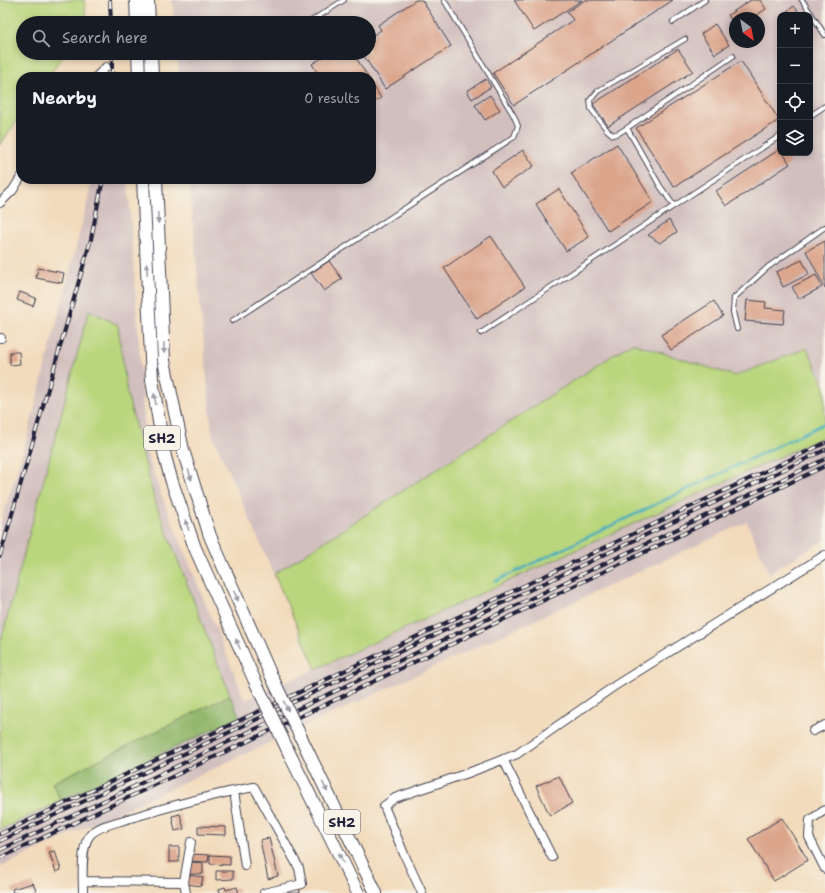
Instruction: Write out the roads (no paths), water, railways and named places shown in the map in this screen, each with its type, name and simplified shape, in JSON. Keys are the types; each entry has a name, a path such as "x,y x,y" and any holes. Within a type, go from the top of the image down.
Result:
{"main road":[{"path":"136,0 137,16"},
{"path":"148,0 149,16"},
{"path":"138,60 139,72"},
{"path":"151,60 152,72"},
{"name":"SH2","path":"144,184 152,380 165,457 172,482 195,548 254,679 358,893"},
{"name":"SH2","path":"156,184 164,361 183,450 210,536 269,671 376,893"}],"street":[{"path":"101,72 106,67"},
{"path":"0,203 17,184"},
{"path":"422,893 384,806 395,798 468,773 517,754 616,685 825,555"},
{"path":"813,731 825,725"},
{"path":"503,759 552,857"},
{"path":"83,893 84,846 90,834 97,830 152,811 254,787 299,868 302,884 264,893"},
{"path":"234,791 245,866"},
{"path":"825,810 810,820 809,836 825,869"},
{"path":"186,893 184,882 191,842"},
{"path":"83,881 184,882"}],"lane":[{"path":"319,16 344,0"},
{"path":"232,321 514,137 518,126 514,116 444,0"},
{"path":"673,22 704,0"},
{"path":"802,0 825,35"},
{"path":"685,39 598,91 590,100 591,109 607,130 613,134 619,133 733,56"},
{"path":"813,114 825,106"},
{"path":"627,128 656,179 674,206"},
{"path":"481,333 777,138"},
{"path":"737,329 733,312 734,298 768,267 825,227"}],"waterway":[{"path":"496,581 825,423"}],"railway":[{"path":"110,0 111,16"},
{"path":"112,60 112,72"},
{"path":"0,556 91,239 102,184"},
{"path":"0,834 825,443"},
{"path":"0,841 825,450"},
{"path":"0,850 825,459"},
{"path":"0,858 825,466"}]}
